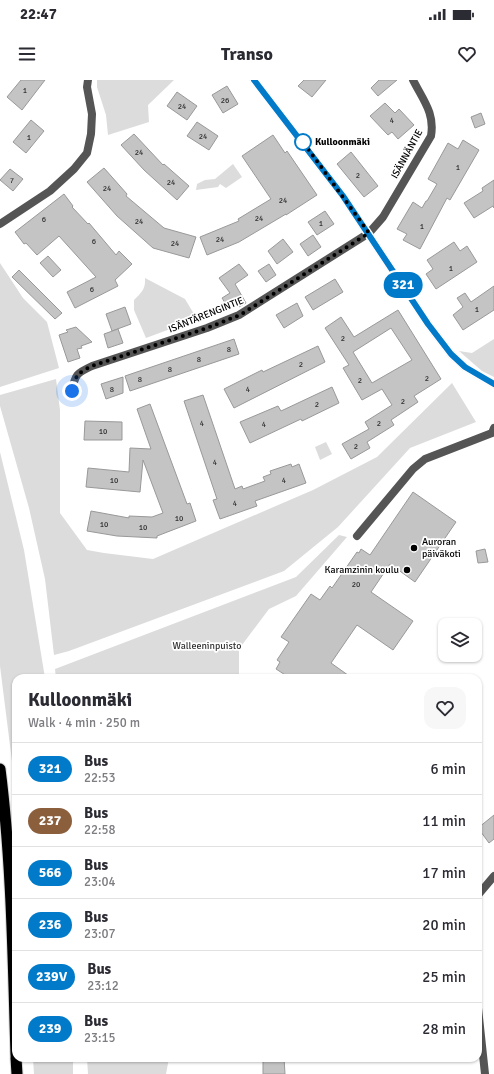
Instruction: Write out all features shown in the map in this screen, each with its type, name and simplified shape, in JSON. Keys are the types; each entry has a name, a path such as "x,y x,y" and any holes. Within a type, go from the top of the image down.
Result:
{"highway":[{"path":"0,769 4,797 12,925"},
{"path":"16,1062 17,1074"}],"street":[{"path":"0,224 50,191 74,169 87,153 91,134 92,114 87,87 88,80"},
{"path":"254,80 318,162 369,233 428,324 451,354 465,367 494,384"},
{"name":"ISÄNNÄNTIE","path":"369,233 383,217 431,136 433,125 431,114 413,80"},
{"name":"ISÄNTÄRENGINTIE","path":"72,391 74,380 80,372 92,366 207,328 240,315 369,233"},
{"path":"358,536 413,469 425,460 492,433 494,428"},
{"path":"482,890 494,876"},
{"path":"482,1046 485,1074"}],"green space":[{"path":"97,80 174,80 148,105 149,122 108,135 106,115 97,87"},
{"path":"233,164 242,177 226,188 220,184 218,187 196,190 197,184 205,180 215,179"},
{"path":"0,263 23,298 47,322 59,368 0,387"},
{"path":"145,278 185,299 197,319 146,338 134,310 134,300 144,288"},
{"path":"494,339 494,377 482,371 459,351 472,353"},
{"path":"56,379 60,410 60,513 87,550 153,559 313,490 377,457 452,383 476,422 410,448 338,527 284,571 69,651 54,655 45,579 29,508 0,406 0,395"},
{"path":"326,442 332,454 320,460 315,447"},
{"path":"0,452 24,550 44,674 12,674 12,761 0,666"},
{"name":"Walleeninpuisto","path":"339,535 347,537 296,596 269,609 239,649 239,674 56,674 55,669 296,577"},
{"path":"33,1062 73,1062 73,1074 34,1074"},
{"path":"87,1062 168,1062 166,1074 88,1074"}],"building":[{"path":"21,80 45,80 22,110 7,97"},
{"path":"304,80 326,80 312,97 298,86"},
{"path":"379,80 397,80 378,96 371,88"},
{"path":"227,86 238,104 223,113 212,95"},
{"path":"177,92 197,106 187,120 167,106"},
{"path":"385,103 395,113 399,109 414,125 398,139 392,132 388,135 370,116"},
{"path":"481,113 485,124 475,128 471,117"},
{"path":"31,120 44,131 26,153 13,142"},
{"path":"197,122 218,136 209,150 187,136"},
{"path":"134,134 163,165 164,164 189,186 177,200 144,170 121,145"},
{"path":"273,135 285,153 287,151 317,195 239,242 207,255 200,237 239,221 238,219 271,199 242,156"},
{"path":"463,140 479,150 450,200 447,198 420,249 403,240 407,234 397,229 413,202 422,208 427,201 437,184 428,179 448,143 458,149"},
{"path":"351,152 378,186 364,197 337,164"},
{"path":"104,168 127,194 126,196 164,228 196,237 189,258 153,248 117,216 87,182"},
{"path":"10,169 23,179 13,191 0,180"},
{"path":"494,180 494,208 493,206 474,218 464,203 483,191 482,188"},
{"path":"64,194 73,206 72,207 88,224 89,223 116,255 119,251 132,264 115,280 118,286 75,308 67,292 96,277 59,236 37,255 26,243 24,244 15,232"},
{"path":"325,211 334,224 317,235 308,222"},
{"path":"313,235 321,247 308,256 300,244"},
{"path":"283,239 293,252 277,264 268,251"},
{"path":"454,242 460,251 467,246 477,262 436,289 426,274 433,269 427,260"},
{"path":"48,256 61,270 53,277 40,263"},
{"path":"239,264 248,275 235,284 246,303 239,307 235,301 227,306 222,298 230,293 219,278"},
{"path":"269,264 276,275 266,282 258,271"},
{"path":"19,270 62,313 55,319 12,277"},
{"path":"335,279 343,292 313,310 305,297"},
{"path":"494,286 494,310 463,330 453,315 463,307 457,298 465,293 471,302"},
{"path":"297,303 303,316 284,328 276,315"},
{"path":"125,307 131,324 112,331 106,314"},
{"path":"398,310 441,379 414,396 418,402 391,420 394,425 367,442 370,448 351,459 342,444 369,429 365,422 392,405 382,389 362,400 343,368 349,365 325,328 341,317 354,337","holes":["391,328 412,360 372,383 353,352"]},
{"path":"76,327 92,342 81,346 82,348 77,349 80,358 68,362 59,335 68,332 66,330"},
{"path":"118,329 123,343 108,348 104,334"},
{"path":"234,339 239,354 130,391 125,376"},
{"path":"318,346 325,362 234,408 224,389 262,370 263,372"},
{"path":"123,377 123,393 106,399 101,384"},
{"path":"332,387 339,403 302,421 301,419 250,443 240,422 278,406 281,411"},
{"path":"203,395 235,489 242,486 243,489 265,481 263,477 271,474 270,471 291,464 292,467 299,464 306,483 255,501 257,506 220,519 213,500 217,499 184,401"},
{"path":"150,404 187,504 190,503 196,521 157,536 157,538 117,536 87,531 91,511 129,518 129,516 152,517 163,513 143,460 140,492 86,487 88,468 129,472 130,448 151,449 137,409"},
{"path":"85,421 122,422 122,440 84,440"},
{"path":"413,492 456,522 415,582 390,564 371,592 413,621 393,650 357,625 331,663 346,674 284,674 276,669 280,662 277,660 289,642 281,637 311,594 320,600 330,586 332,588 357,552 359,553 361,549 370,555"},
{"path":"485,549 488,562 478,563 476,551"},
{"path":"494,815 494,839 489,843 482,833 482,825"},
{"path":"263,1062 284,1062 285,1074 263,1074"}],"bus line":[{"name":"321","path":"254,80 343,196 428,324 451,354 465,367 494,384"}],"place":[{"name":"Kulloonmäki","path":"303,142"},
{"name":"Auroran päiväkoti","path":"414,548"},
{"name":"Karamzinin koulu","path":"407,570"}],"route":[{"path":"72,391 74,380 80,372 92,366 207,328 240,315 369,233 303,142"}]}
